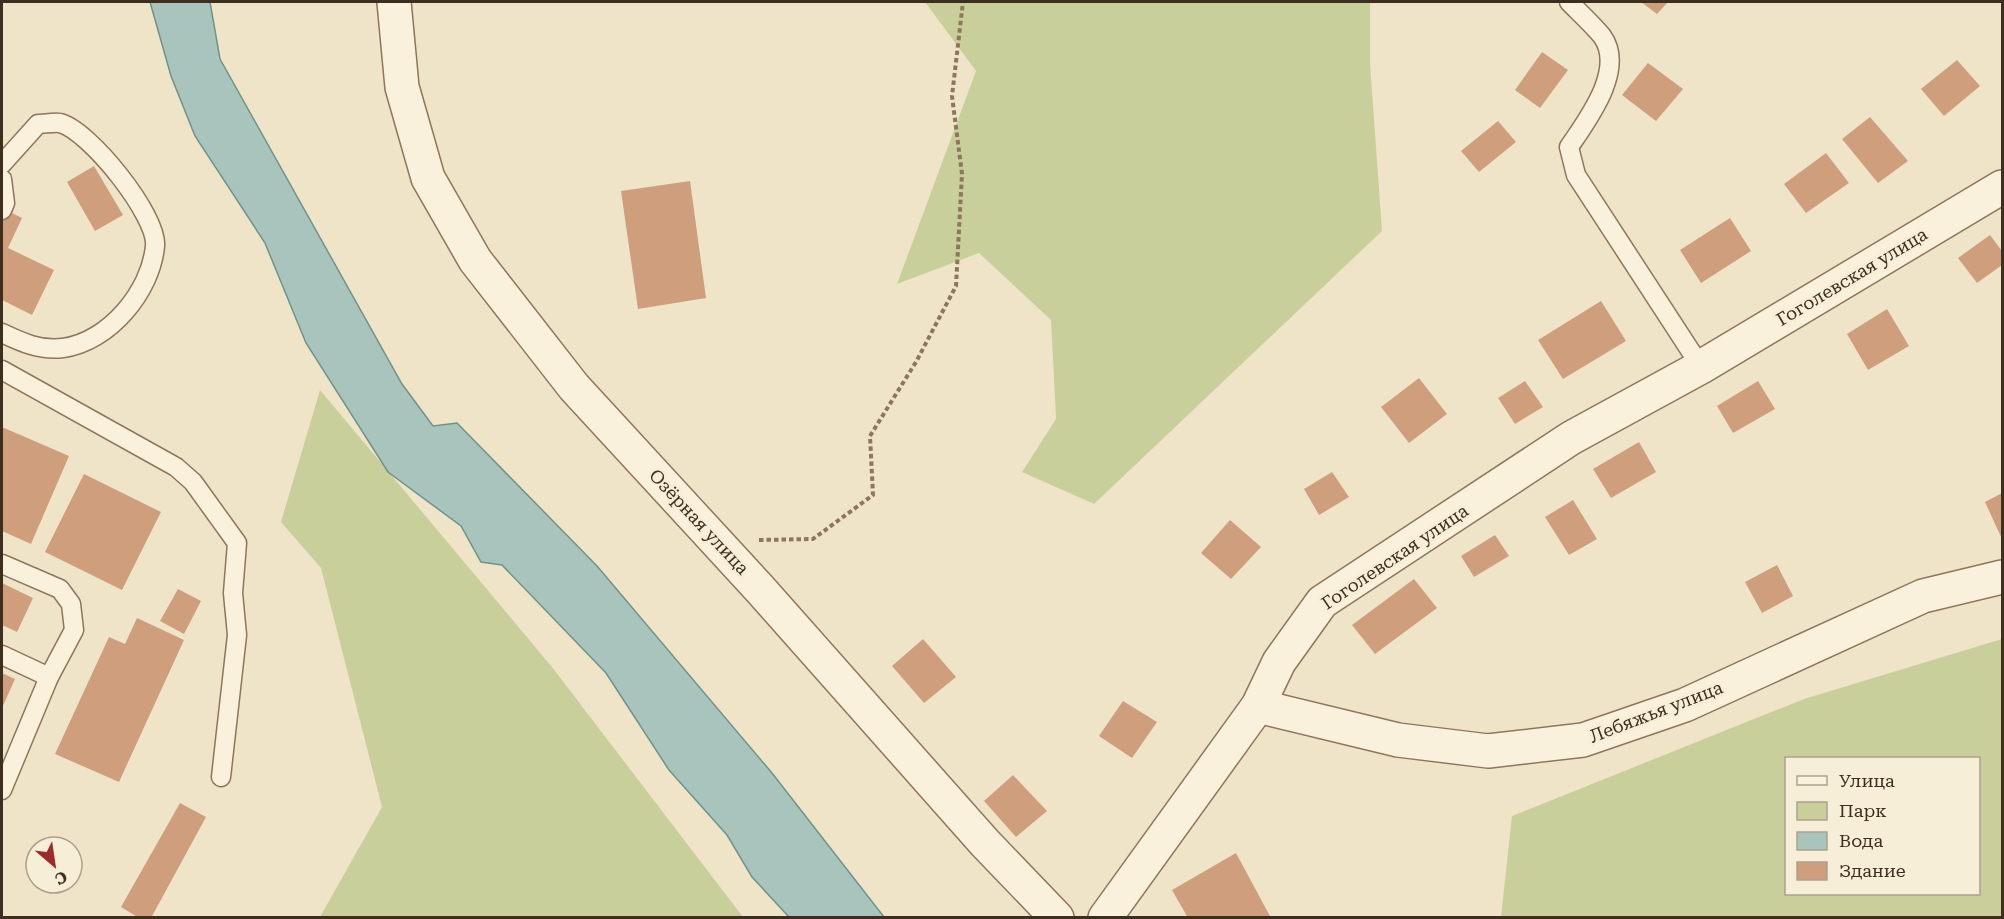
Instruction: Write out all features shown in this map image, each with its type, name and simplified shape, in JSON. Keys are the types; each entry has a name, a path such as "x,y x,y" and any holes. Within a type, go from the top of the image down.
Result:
{"street":[{"name":"Озёрная улица","path":"394,2 402,87 428,178 475,260 574,387 716,541 985,843 1057,918"},
{"name":"Гоголевская улица","path":"1105,918 1258,706 1280,662 1322,602 1571,438 1701,367 2002,187"},
{"name":"Лебяжья улица","path":"1258,706 1398,740 1488,751 1583,740 1685,705 1923,596 2002,577"}],"lane":[{"path":"1569,2 1603,38 1611,63 1595,108 1569,147 1576,174 1701,367"},
{"path":"2,164 38,124 61,123 91,144 132,192 152,225 155,245 144,287 115,322 89,340 62,348 31,346 2,333"},
{"path":"2,179 5,203 2,210"},
{"path":"2,369 176,467 193,482 237,543 233,592 237,634 221,777"},
{"path":"2,564 60,589 71,604 74,630 49,678 2,790"},
{"path":"2,655 49,678"}],"path":[{"path":"716,541 813,538 873,495 870,436 916,362 956,286 962,174 952,96 963,2"}],"green space":[{"path":"925,2 1370,2 1370,64 1382,231 1094,504 1022,472 1056,419 1051,320 979,253 897,284 976,71"},
{"path":"320,390 552,667 743,917 320,917 382,807 321,568 281,522"},
{"path":"2002,639 2002,917 1501,917 1512,816 1804,699"}],"water":[{"path":"150,2 210,2 220,59 402,384 433,426 457,423 597,566 772,773 884,917 789,917 752,877 727,835 669,770 606,673 502,565 481,562 461,526 388,472 306,343 265,243 195,136 171,76"}],"building":[{"path":"1641,2 1668,2 1657,14"},
{"path":"1542,52 1568,70 1540,108 1515,90"},
{"path":"1957,60 1980,86 1944,116 1921,89"},
{"path":"1648,63 1683,89 1656,121 1622,95"},
{"path":"1870,117 1908,161 1878,183 1842,139"},
{"path":"1498,121 1516,142 1479,172 1461,151"},
{"path":"1826,153 1849,183 1806,213 1784,184"},
{"path":"94,166 123,215 95,231 67,182"},
{"path":"690,181 706,298 638,309 621,191"},
{"path":"2,208 22,218 8,248 54,270 32,315 2,300"},
{"path":"1730,218 1751,251 1701,283 1680,250"},
{"path":"1990,235 2002,251 2002,265 1977,283 1958,258"},
{"path":"1601,301 1626,341 1563,379 1538,340"},
{"path":"1887,309 1909,346 1868,370 1847,334"},
{"path":"1419,378 1447,414 1409,443 1381,407"},
{"path":"1525,381 1543,407 1515,424 1498,398"},
{"path":"1758,381 1775,409 1733,433 1717,406"},
{"path":"2,427 69,456 31,544 2,531"},
{"path":"1639,442 1656,472 1611,498 1593,469"},
{"path":"1332,472 1349,497 1319,515 1304,489"},
{"path":"84,474 161,512 122,590 45,552"},
{"path":"2002,493 2002,539 1985,502"},
{"path":"1573,500 1597,539 1569,555 1545,517"},
{"path":"1230,520 1261,547 1231,579 1201,553"},
{"path":"1495,535 1509,556 1474,577 1461,556"},
{"path":"1777,565 1793,596 1762,613 1745,582"},
{"path":"1414,579 1437,608 1375,654 1352,625"},
{"path":"2,583 33,598 17,632 2,625"},
{"path":"178,589 201,601 184,634 160,621"},
{"path":"137,618 184,640 119,782 55,754 109,637 125,644"},
{"path":"923,639 956,677 924,703 892,666"},
{"path":"2,673 15,679 2,708"},
{"path":"1123,701 1157,722 1132,758 1099,736"},
{"path":"1013,775 1047,811 1016,837 984,801"},
{"path":"180,803 206,817 151,918 139,918 121,907"},
{"path":"1236,853 1271,918 1188,918 1172,890"}]}
